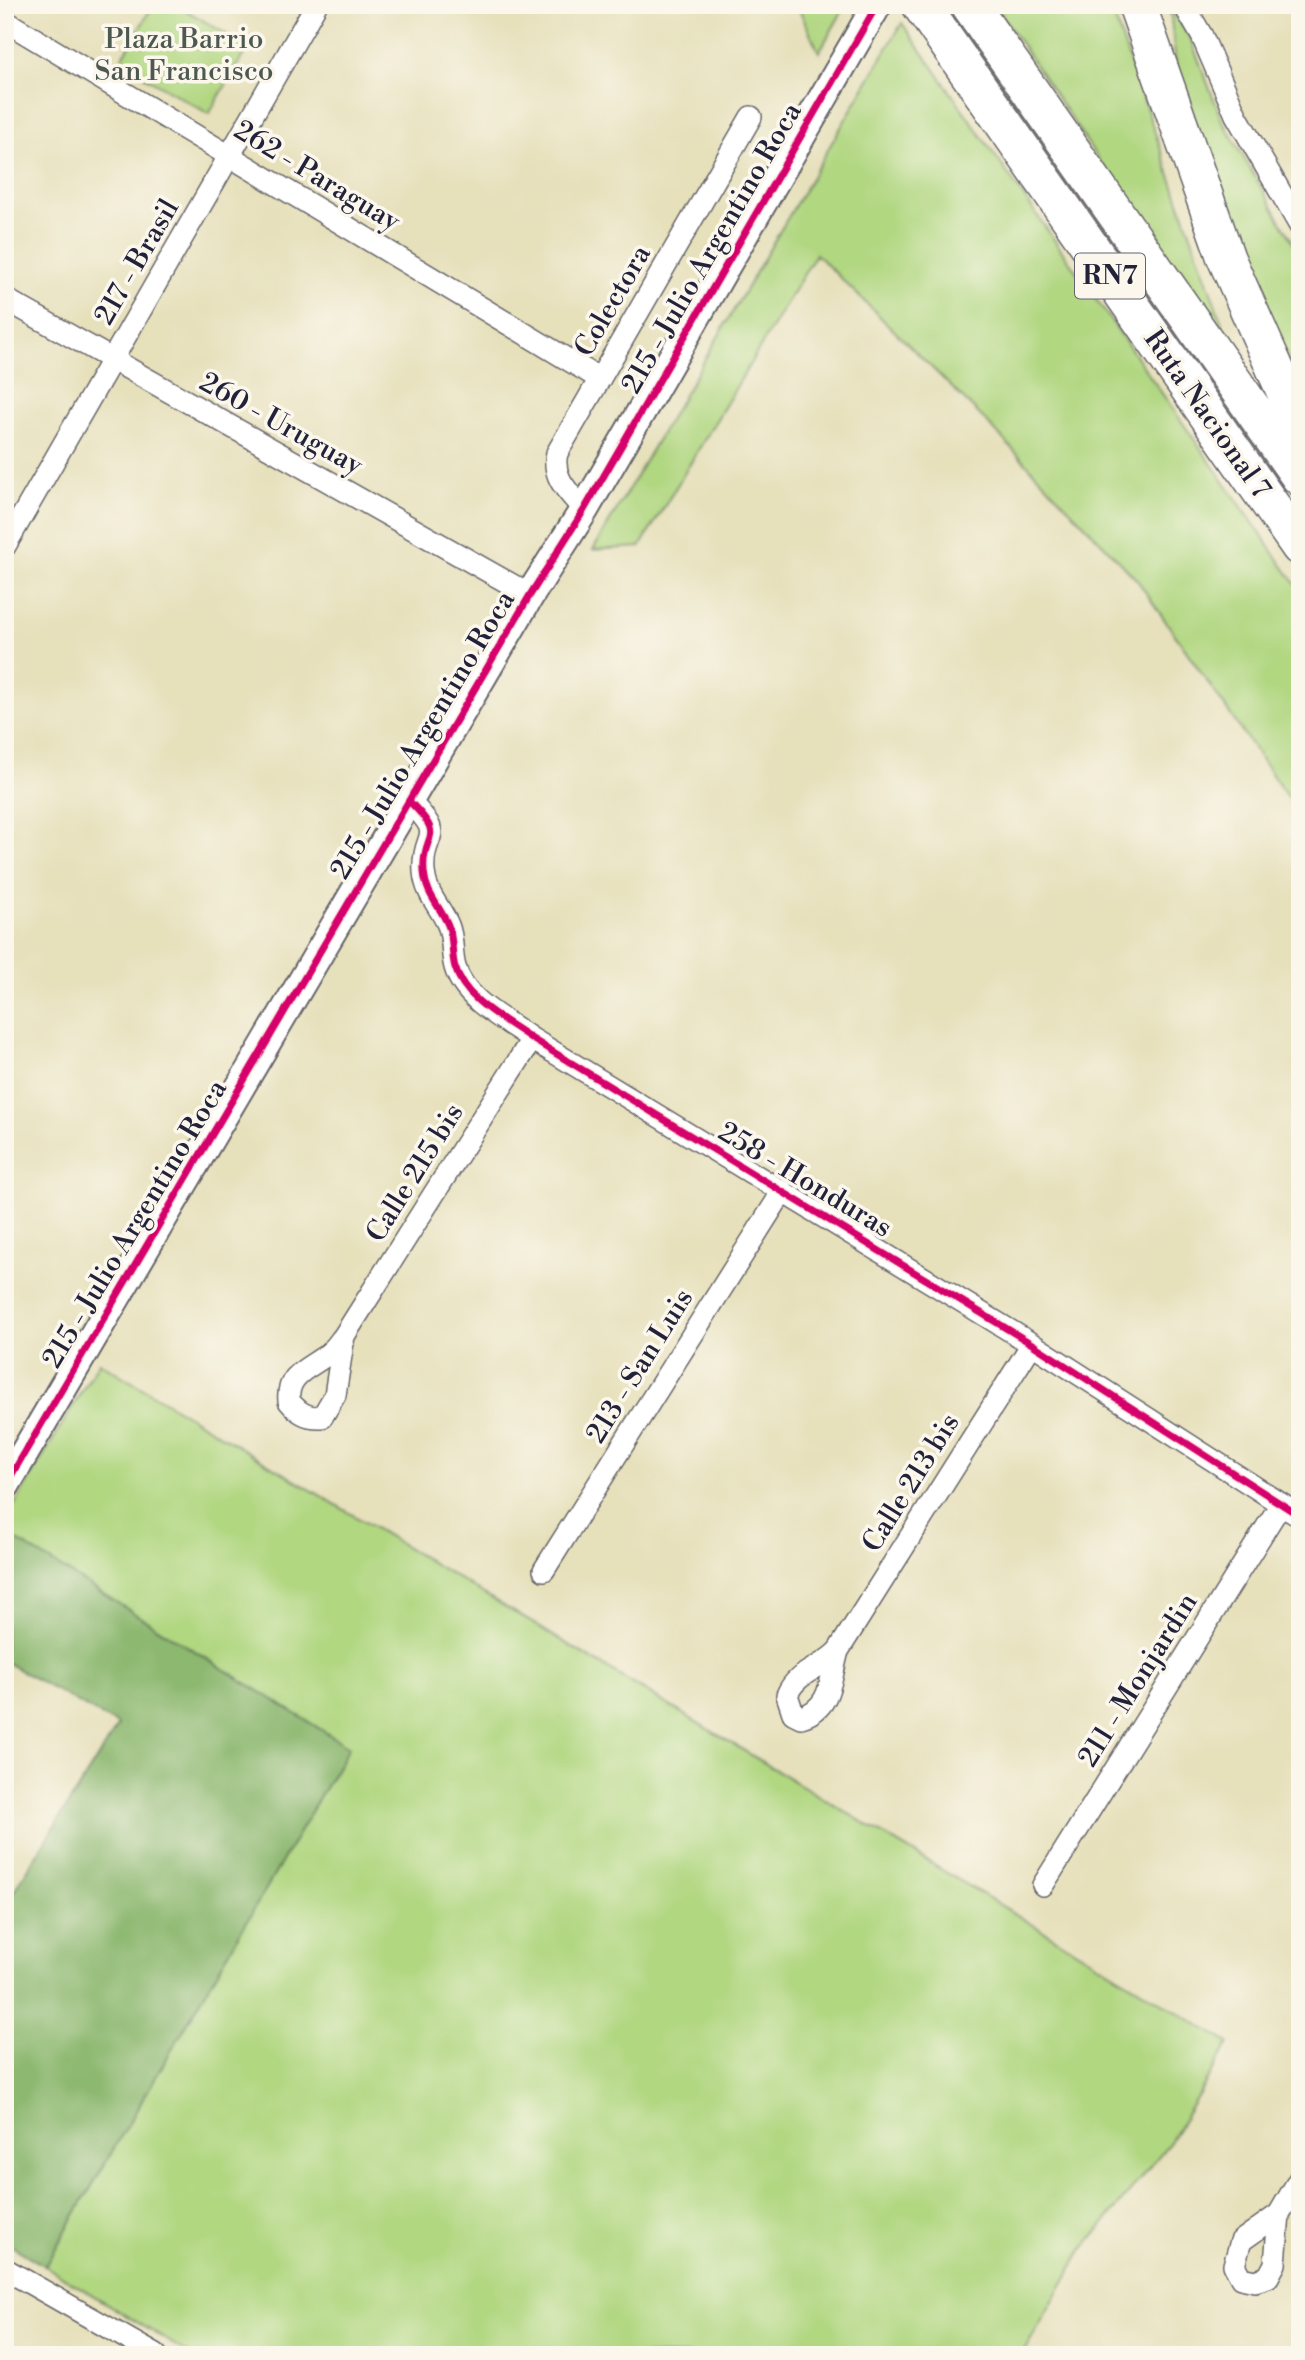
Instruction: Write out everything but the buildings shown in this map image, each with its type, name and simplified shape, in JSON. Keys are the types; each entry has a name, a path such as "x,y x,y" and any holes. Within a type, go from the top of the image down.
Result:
{"highway":[{"name":"Ruta Nacional 7","path":"921,5 1300,547"},
{"name":"Ruta Nacional 7","path":"970,5 1300,477"},
{"path":"1137,5 1226,258 1300,425"}],"street":[{"name":"217 - Brasil","path":"5,545 316,5"},
{"name":"215 - Julio Argentino Roca","path":"5,1486 530,595 584,510 877,5"},
{"path":"1184,5 1202,36 1236,115 1300,226"},
{"name":"262 - Paraguay","path":"5,22 600,379"},
{"name":"Colectora","path":"584,510 561,483 554,466 557,453 751,117"},
{"name":"260 - Uruguay","path":"5,299 530,595"},
{"name":"258 - Honduras","path":"409,801 429,822 432,833 424,872 428,893 447,923 453,940 454,967 464,987 533,1039 1032,1345 1300,1516"},
{"name":"Calle 215 bis","path":"344,1336 533,1039"},
{"name":"213 - San Luis","path":"544,1570 783,1191"},
{"name":"Calle 213 bis","path":"838,1651 1032,1345"},
{"name":"211 - Monjardin","path":"1043,1885 1281,1504"},
{"path":"1279,2214 1300,2178"},
{"path":"5,2269 156,2355"}],"green space":[{"name":"Plaza Barrio San Francisco","path":"153,5 177,5 248,47 209,114 120,62"},
{"path":"797,5 846,5 819,52"},
{"path":"995,5 1110,5 1237,366"},
{"path":"1170,9 1190,38 1222,120 1300,254 1300,388 1221,201 1176,65"},
{"path":"902,23 1300,590 1300,815 1137,580 982,417 816,254 640,547 593,550"},
{"path":"99,1362 1229,2043 1170,2142 1081,2252 1022,2355 191,2355 45,2266 349,1747 5,1533 5,1521"},
{"path":"5,1533 349,1747 45,2266 5,2242 5,1905 118,1725 5,1662"}],"cycle path":[{"path":"5,1486 530,595 584,510 877,5"},
{"path":"409,801 431,830 424,859 425,880 450,930 455,967 467,990 487,1008 532,1039 1032,1344 1300,1516"}]}
